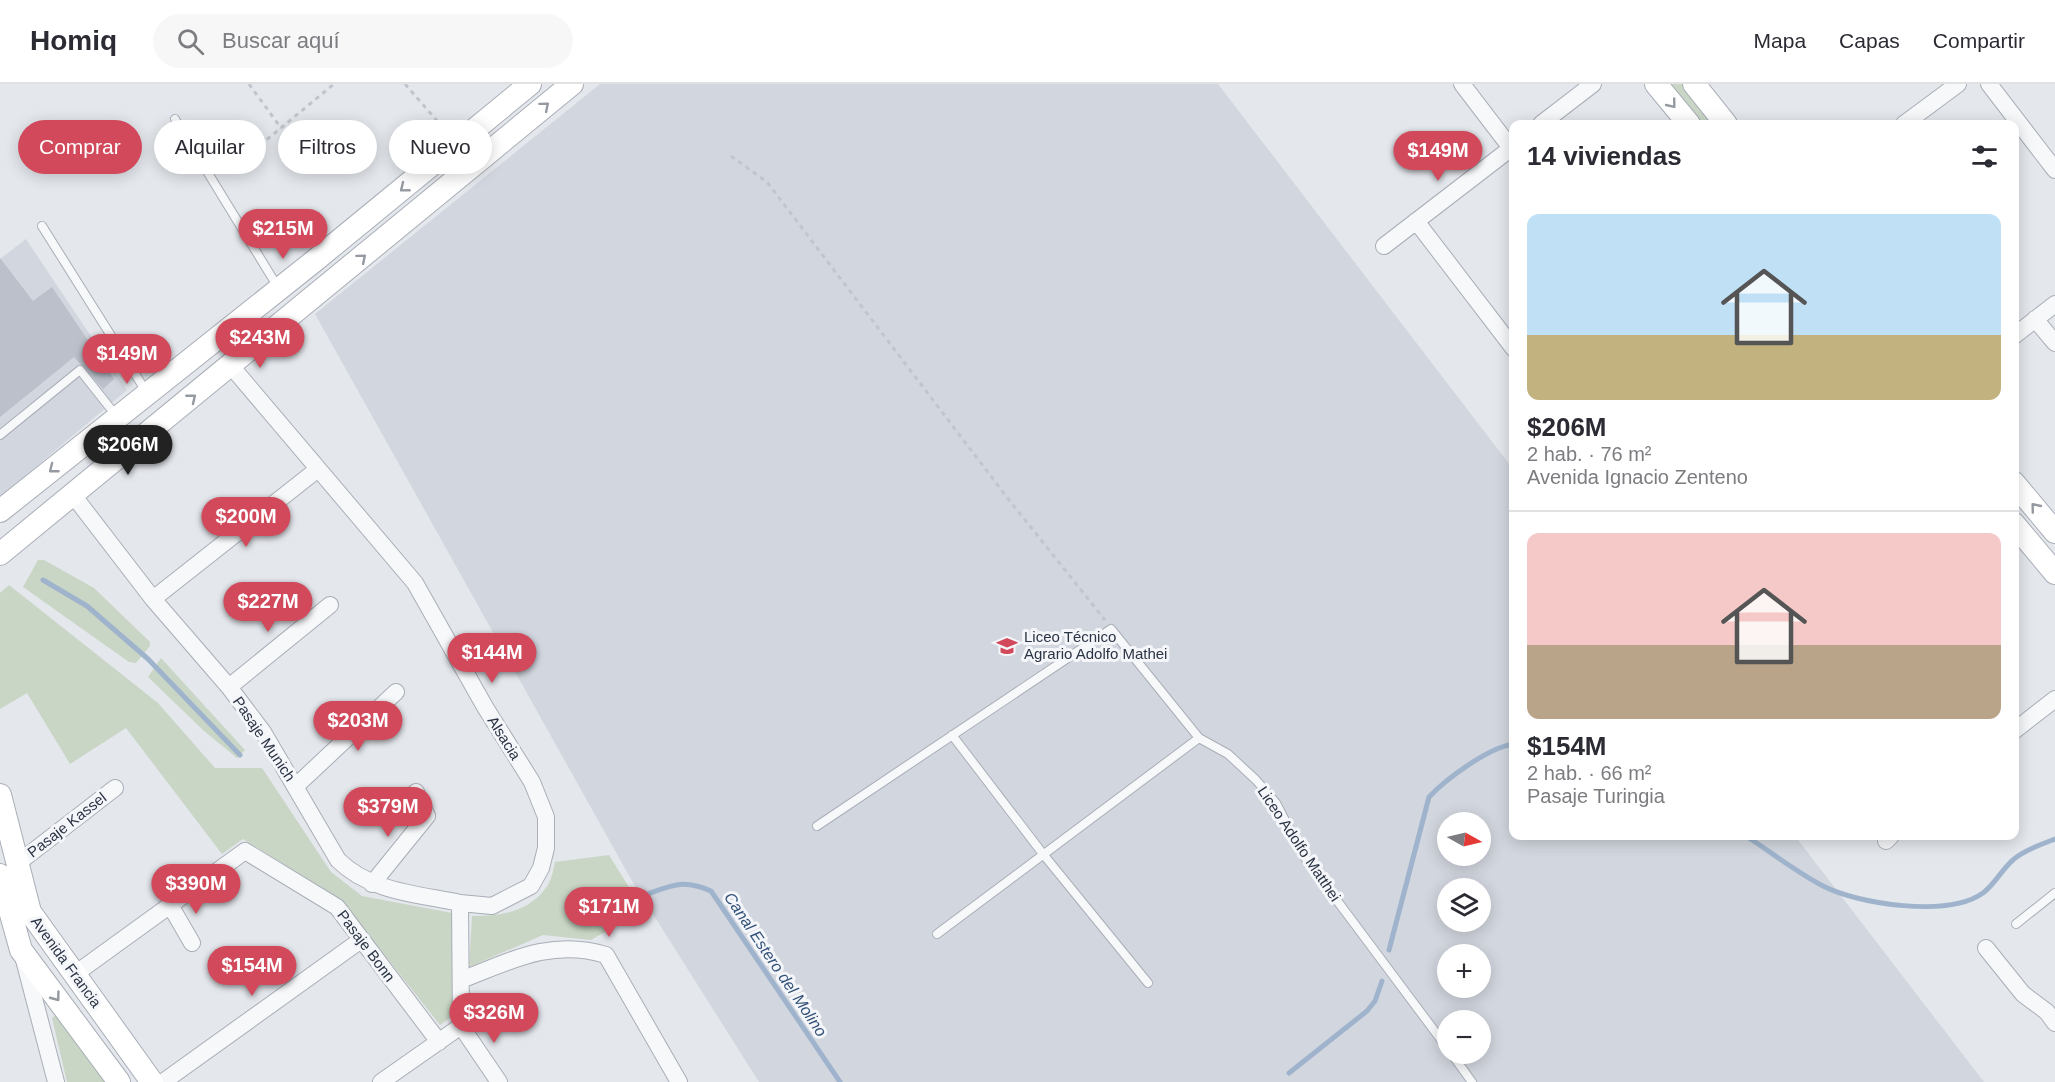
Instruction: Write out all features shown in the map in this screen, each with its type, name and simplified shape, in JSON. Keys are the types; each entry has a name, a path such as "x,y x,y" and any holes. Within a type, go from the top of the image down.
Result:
{"main road":[{"path":"486,120 530,84"},
{"path":"0,554 572,84"},
{"path":"1656,84 1686,120"},
{"path":"1694,84 1723,120"},
{"path":"0,511 420,174"},
{"path":"279,289 291,316"},
{"path":"2019,489 2055,532"},
{"path":"2019,530 2055,573"},
{"name":"Avenida Francia","path":"0,795 21,950 119,1082"},
{"name":"Avenida Francia","path":"9,869 30,912 153,1082"},
{"path":"98,1053 119,1035"}],"street":[{"path":"1462,84 1509,143"},
{"path":"1546,120 1593,84"},
{"path":"1909,120 1958,84"},
{"path":"1989,84 2017,120"},
{"path":"2019,123 2055,170"},
{"path":"1384,246 1509,151"},
{"path":"1416,221 1509,342"},
{"path":"2019,332 2055,304"},
{"path":"2035,319 2055,342"},
{"name":"Alsacia","path":"231,366 415,583 485,707 532,782 546,817 546,848 541,868 531,886 492,906 460,903"},
{"path":"153,599 318,469"},
{"name":"Pasaje Munich","path":"73,495 153,599 229,687 263,732 338,860 352,874 372,884 460,903"},
{"path":"229,687 330,605"},
{"path":"296,786 396,692"},
{"path":"2019,727 2055,699"},
{"name":"Pasaje Kassel","path":"9,869 115,788"},
{"path":"372,884 427,816 416,792"},
{"name":"Pasaje Bonn","path":"170,905 245,850 337,907 439,1042"},
{"path":"460,903 461,1026 499,1082"},
{"path":"75,974 170,905 192,943"},
{"path":"163,1082 361,940"},
{"path":"460,980 536,951 584,948 606,955 679,1082"},
{"path":"1986,948 2023,994 2047,1012 2055,1023"},
{"path":"21,950 56,1082"},
{"path":"381,1082 461,1026"}],"lane":[{"path":"175,119 279,289"},
{"path":"42,226 148,394"},
{"path":"0,435 80,370 118,418"},
{"path":"817,826 1111,629"},
{"name":"Liceo Adolfo Matthei","path":"1111,629 1199,738 1228,754 1256,780 1275,803 1303,855 1437,1034"},
{"path":"952,735 1043,854 1148,983"},
{"path":"937,934 1199,738"},
{"path":"2016,924 2055,893"},
{"path":"1459,1064 1472,1082"}],"path":[{"path":"249,84 278,124"},
{"path":"291,120 334,84"},
{"path":"405,84 437,120"},
{"path":"266,140 278,130"},
{"path":"732,156 767,182 1009,500 1111,629"}],"shaded area":[{"name":"Liceo Técnico Agrario Adolfo Mathei","path":"600,84 1218,84 1509,464 1509,840 1798,840 1984,1082 759,1082 632,881 315,314 488,174 492,174 492,171"},
{"path":"26,239 127,390 0,497 0,259"}],"green space":[{"path":"1667,84 1687,84 1716,120 1696,120"},
{"path":"38,560 44,560 94,588 150,642 150,646 136,663 129,662 23,587"},
{"path":"9,585 158,703 215,768 262,768 331,872 362,896 452,913 454,1015 440,1025 341,900 243,839 222,854 126,728 70,764 27,693 0,709 0,593"},
{"path":"161,658 245,750 237,758 204,731 148,677"},
{"path":"609,855 643,910 591,940 543,935 469,967 472,916 512,912 530,903 547,886 552,877 555,862"},
{"path":"57,1014 106,1082 67,1082 52,1018"}],"building":[{"path":"0,258 33,301 52,287 114,379 103,389 74,357 0,417"}],"waterway":[{"name":"Canal Estero del Molino","path":"43,580 87,606 148,659 240,755"},
{"name":"Canal Estero del Molino","path":"1389,950 1429,797 1468,765 1509,745"},
{"name":"Canal Estero del Molino","path":"1752,840 1803,875 1838,892 1880,903 1926,907 1968,901 1983,893 2018,856 2055,839"},
{"name":"Canal Estero del Molino","path":"642,896 684,884 711,891 840,1082"},
{"name":"Canal Estero del Molino","path":"1289,1073 1367,1011 1375,1001 1382,981"}],"place":[{"name":"Liceo Técnico Agrario Adolfo Mathei","path":"1007,646"}]}
